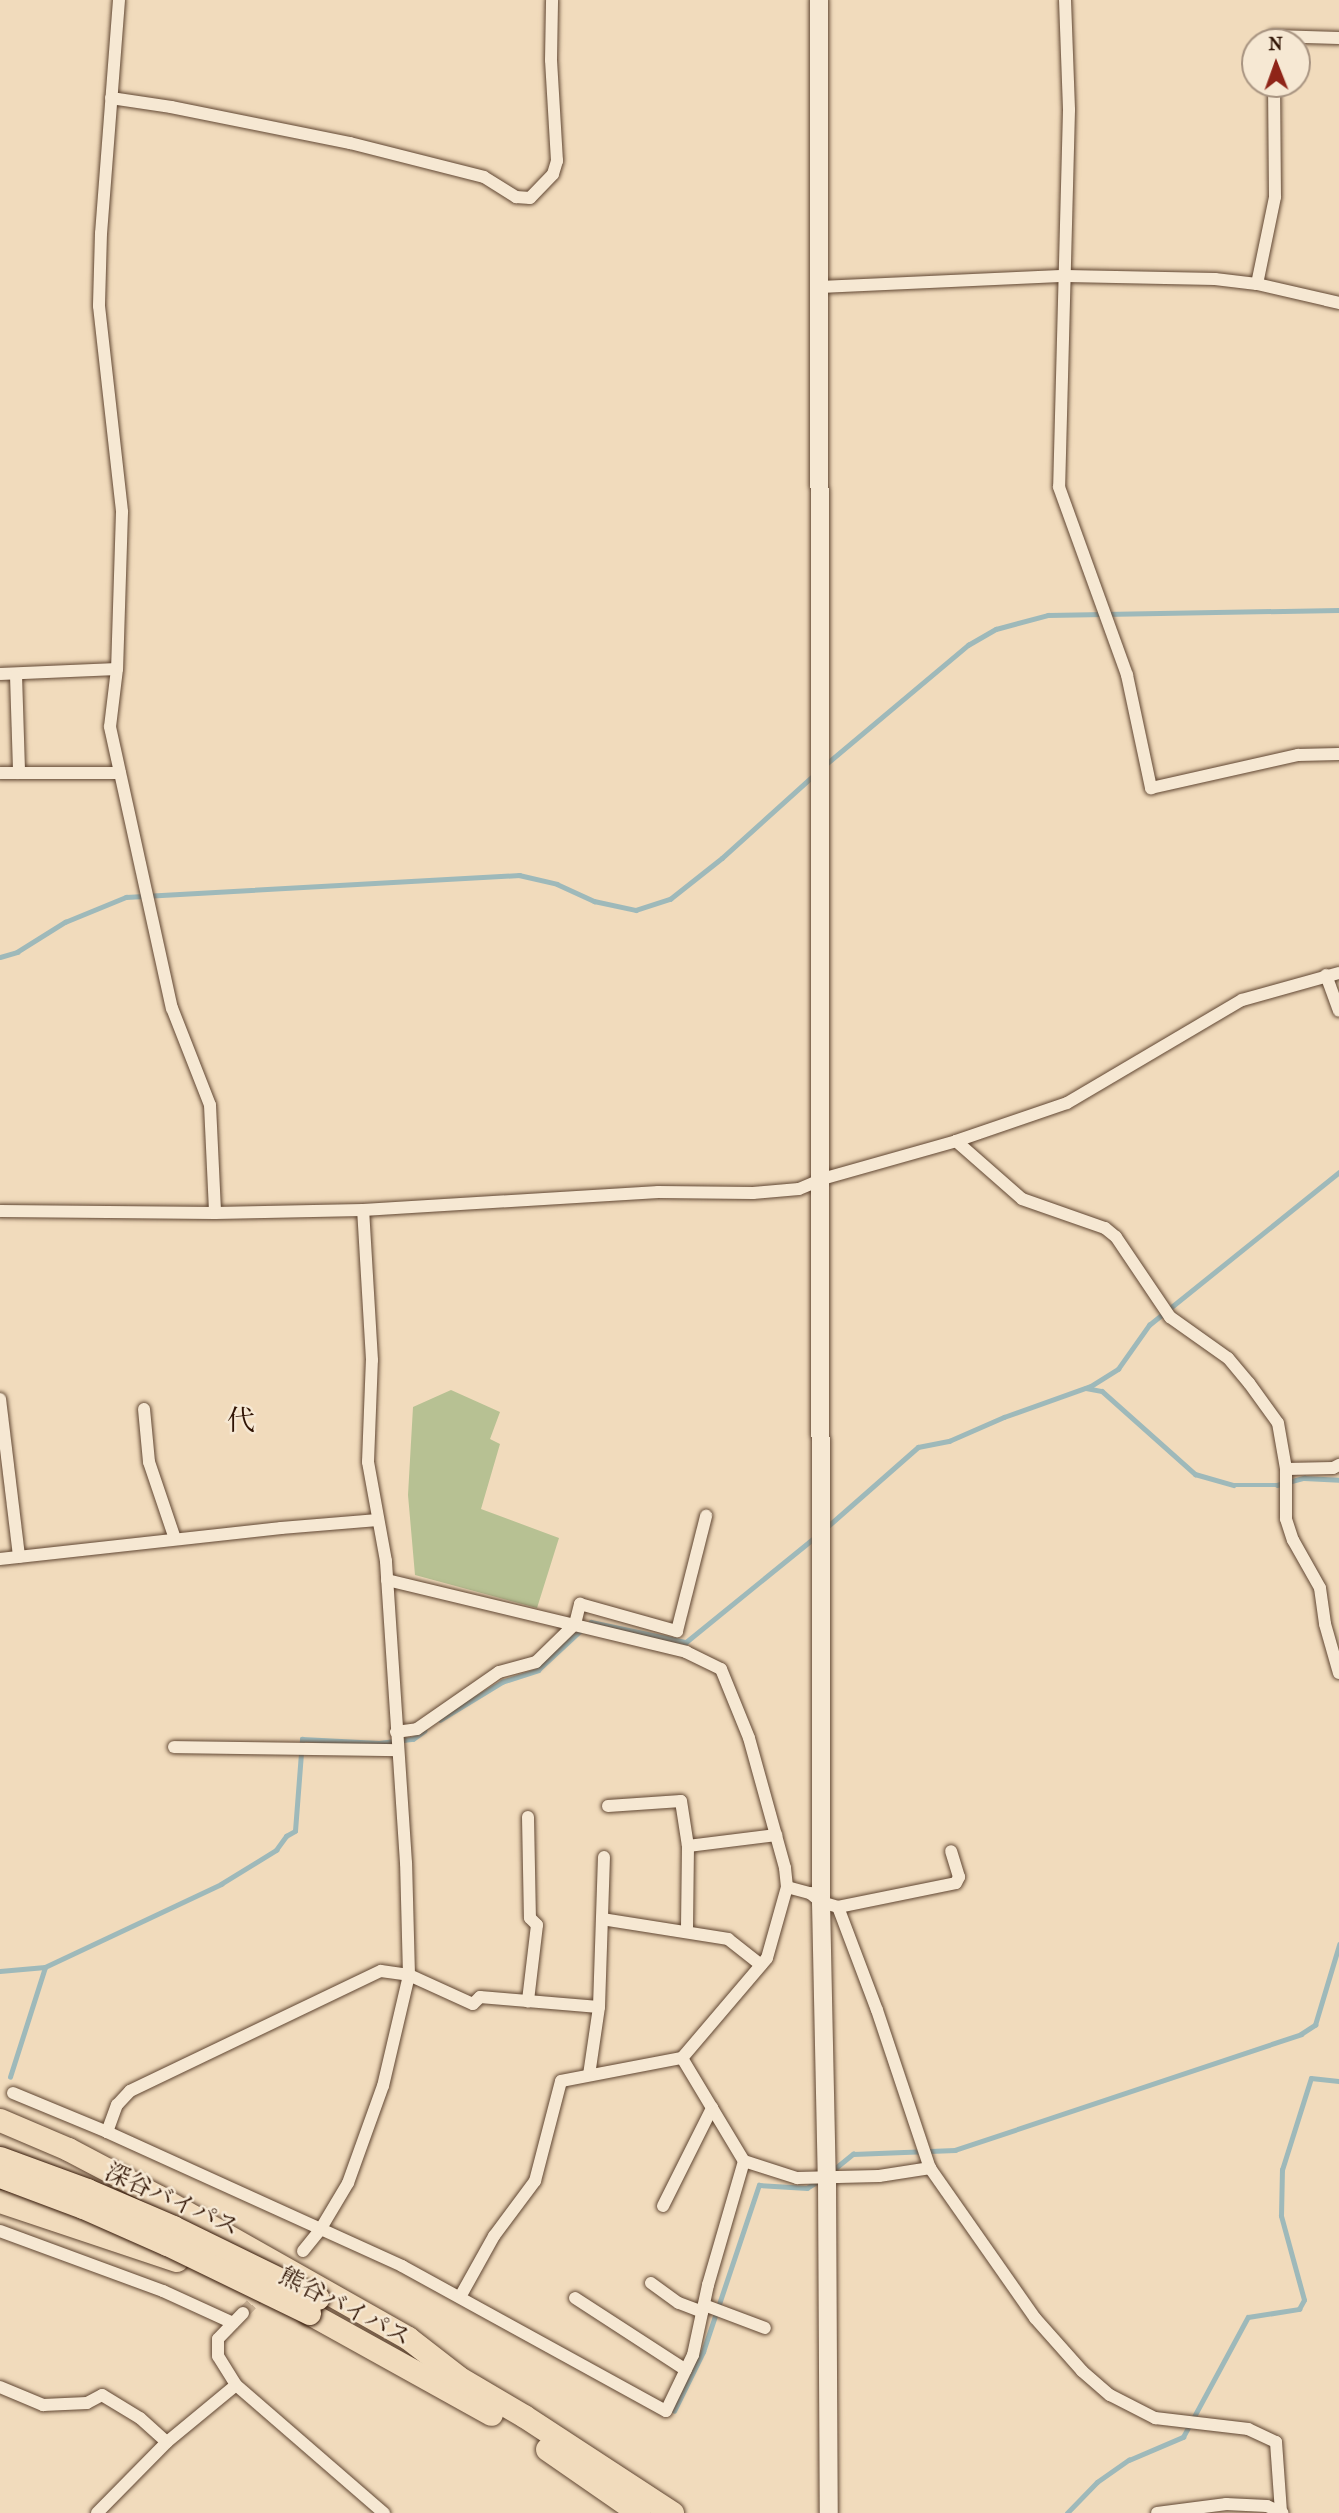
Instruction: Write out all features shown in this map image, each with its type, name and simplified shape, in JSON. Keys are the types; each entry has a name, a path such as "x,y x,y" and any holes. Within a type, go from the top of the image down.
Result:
{"highway":[{"path":"0,2120 68,2149 157,2196 408,2338 457,2376"},
{"name":"深谷バイパス","path":"0,2158 160,2222 313,2305"},
{"name":"深谷バイパス","path":"0,2176 82,2207 313,2305"},
{"name":"熊谷バイパス","path":"0,2202 313,2305 457,2376 672,2513"},
{"name":"熊谷バイパス","path":"313,2305 516,2428 639,2513"}],"street":[{"path":"119,0 99,306 122,512 117,669 110,727 172,1008 210,1105 215,1213"},
{"path":"111,98 171,107 350,143 484,177 516,197 530,198 552,174 557,161 551,60 552,0"},
{"path":"819,0 822,1180 830,1905 827,2178 829,2513"},
{"path":"1065,0 1069,110 1059,487 1127,675 1150,788 1298,755 1339,754"},
{"path":"1311,37 1339,37"},
{"path":"1257,284 1275,197 1274,98"},
{"path":"820,287 1066,276 1215,279 1257,284 1339,303"},
{"path":"0,674 117,669"},
{"path":"16,675 19,772"},
{"path":"0,773 120,773"},
{"path":"0,1211 215,1213 363,1210 658,1192 753,1193 799,1189 956,1141 1067,1103 1242,1000 1332,974 1339,1011"},
{"path":"956,1141 1022,1199 1105,1228 1116,1237 1168,1312 1228,1359 1278,1423 1286,1471 1286,1519 1293,1541 1320,1588 1325,1624 1339,1673"},
{"path":"303,2251 320,2230 348,2183 383,2086 409,1975 406,1863 387,1580 369,1462 372,1360 363,1210"},
{"path":"0,1399 19,1557"},
{"path":"144,1409 149,1462 175,1539"},
{"path":"1286,1471 1333,1468 1339,1465"},
{"path":"396,1732 417,1729 499,1672 536,1662 575,1624 580,1604 677,1631 706,1516"},
{"path":"0,1559 378,1520"},
{"path":"387,1580 686,1652 721,1669 742,1717 776,1835 787,1887 767,1958 682,2058 561,2081 535,2181 494,2236 460,2297"},
{"path":"174,1747 397,1749"},
{"path":"608,1806 681,1801 688,1846 687,1932"},
{"path":"528,1817 530,1917 537,1925 528,2001"},
{"path":"688,1846 776,1835"},
{"path":"830,1905 956,1883 958,1877 951,1851"},
{"path":"589,2075 599,2007 604,1857"},
{"path":"787,1887 810,1893 830,1905 877,2010 928,2164 1035,2318 1082,2371 1132,2408 1155,2418 1248,2428 1276,2442 1282,2512 1226,2504 1157,2513"},
{"path":"602,1919 728,1939 761,1965"},
{"path":"107,2132 117,2105 130,2091 377,1973 409,1975 473,2004 480,1997 599,2007"},
{"path":"682,2058 744,2161 797,2178 879,2176 928,2164"},
{"path":"13,2093 107,2132 402,2266 666,2411 694,2355 703,2308 744,2161"},
{"path":"663,2206 712,2108"},
{"path":"0,2231 163,2291 233,2323"},
{"path":"651,2283 679,2303 765,2328"},
{"path":"575,2298 686,2370"},
{"path":"243,2313 218,2339 218,2356 236,2385 380,2511"},
{"path":"97,2513 167,2442 236,2385"},
{"path":"0,2387 43,2405 86,2403 102,2395 140,2418 167,2442"}],"green space":[{"path":"451,1390 500,1412 490,1439 500,1444 481,1509 559,1538 537,1608 415,1575 408,1495 413,1407"}],"waterway":[{"path":"825,765 968,645 996,629 1048,615 1339,610"},
{"path":"0,957 17,952 65,922 126,897 519,875 557,884 594,901 636,910 670,899 722,858 815,774"},
{"path":"827,1527 918,1447 949,1441 1004,1417 1091,1386 1118,1369 1149,1325 1339,1172"},
{"path":"1086,1388 1102,1391 1195,1474 1233,1485 1277,1485 1304,1478 1339,1480"},
{"path":"588,1625 591,1622 686,1642 815,1537"},
{"path":"440,1720 502,1682 538,1670 581,1630"},
{"path":"0,1971 45,1967 221,1884 276,1850 286,1836 295,1831 302,1739 379,1743 413,1739 424,1731"},
{"path":"833,2170 853,2154 955,2150 1301,2034 1315,2025 1339,1945"},
{"path":"10,2077 45,1967"},
{"path":"1067,2513 1097,2482 1129,2460 1183,2437 1248,2317 1299,2309 1304,2300 1281,2216 1282,2170 1311,2078 1339,2081"},
{"path":"674,2411 703,2352 759,2185 807,2188 818,2181"}],"tunnel":[{"path":"243,2313 267,2288"}],"district":[{"name":"代","path":"241,1421"}]}
